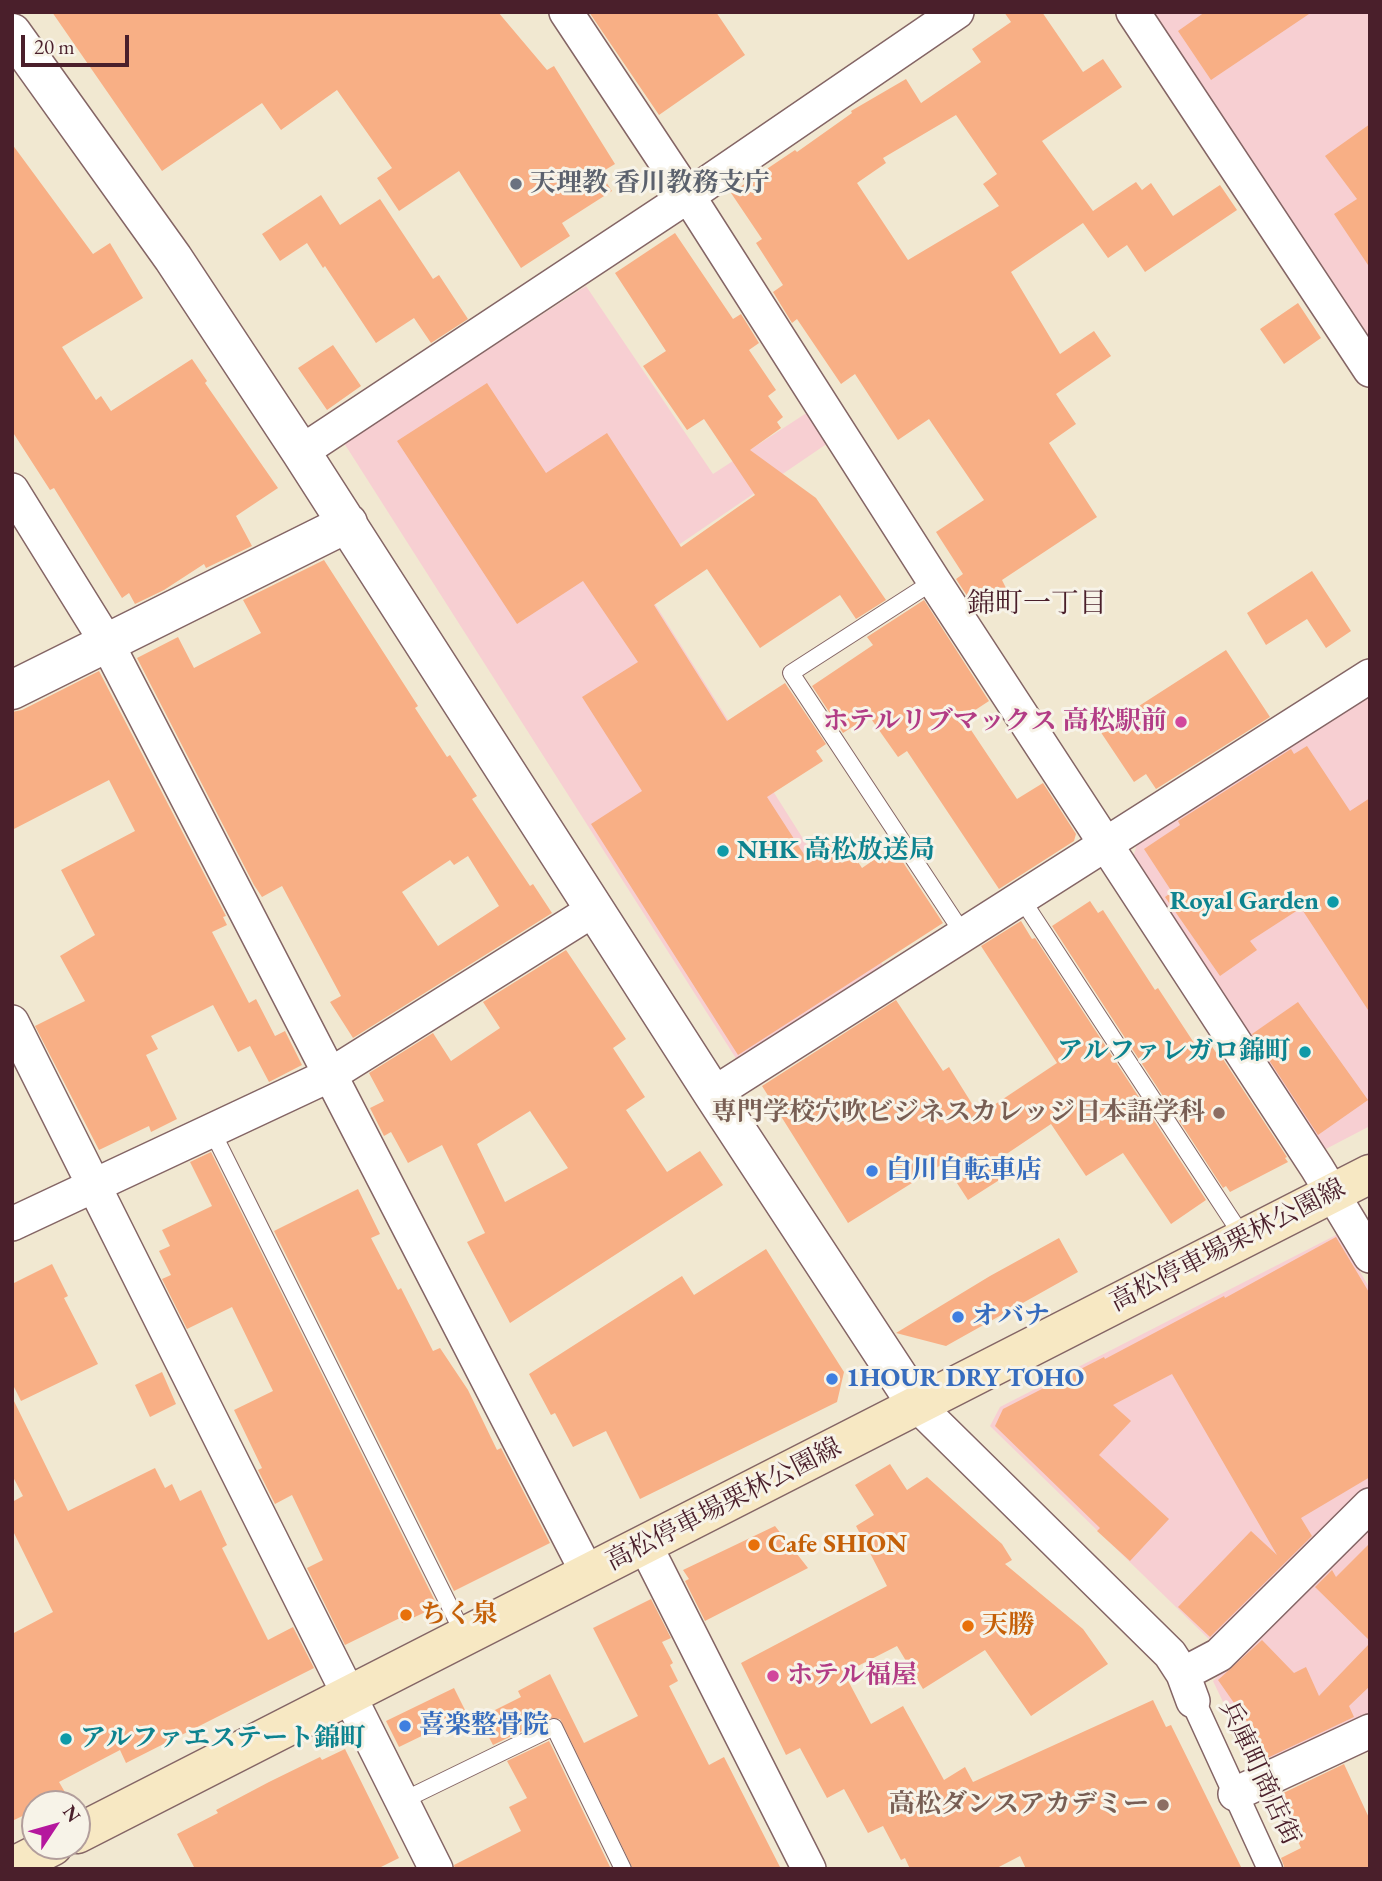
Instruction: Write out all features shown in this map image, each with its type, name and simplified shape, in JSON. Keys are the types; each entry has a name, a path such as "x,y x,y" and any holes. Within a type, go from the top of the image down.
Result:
{"main road":[{"name":"高松停車場栗林公園線","path":"91,1827 1370,1174"}],"street":[{"path":"566,12 688,195 1370,1256"},
{"path":"301,452 688,195 957,12"},
{"path":"1133,12 1370,370"},
{"path":"12,33 173,258 348,523 713,1094 917,1405 1170,1654 1188,1688 1370,1506"},
{"path":"12,489 107,643 588,1574"},
{"path":"12,690 348,523"},
{"path":"713,1094 1370,676"},
{"path":"12,1224 330,1075 595,909"},
{"path":"12,1022 96,1185 436,1869"},
{"path":"645,1545 809,1869"},
{"name":"兵庫町商店街","path":"1188,1688 1270,1869"},
{"path":"1235,1794 1370,1731"}],"lane":[{"path":"934,581 792,673 964,934"},
{"path":"1021,898 1243,1237"},
{"path":"212,1129 465,1637"},
{"path":"402,1801 554,1727 623,1869"}],"shaded area":[{"path":"1154,12 1370,12 1370,338 1294,224"},
{"path":"586,286 713,474 808,412 828,443 636,574 884,967 737,1060 344,443"},
{"path":"1370,696 1370,1126 1322,1151 1132,861 1137,844"},
{"path":"1338,1234 1370,1289 1370,1489 1215,1645 990,1426 1000,1407"},
{"path":"1370,1526 1370,1719 1258,1775 1213,1681"}],"building":[{"path":"52,12 498,12 547,70 554,66 615,164 600,173 612,191 562,223 570,236 521,268 459,171 399,211 377,178 392,168 337,90 281,130 262,103 162,171"},
{"path":"589,12 716,12 745,55 659,115"},
{"path":"1004,12 1042,12 1083,72 1103,59 1122,87 1042,141 1093,211 1136,182 1142,190 1151,183 1173,216 1220,185 1237,210 1145,272 1127,245 1108,258 1083,223 1011,272 1060,354 1094,331 1111,356 1056,394 1076,424 1049,443 1097,517 1002,580 1006,588 975,608 956,579 963,574 936,532 984,500 929,419 898,440 855,374 841,384 797,319 792,323 773,292 783,285 756,243 762,239 731,193 795,150 797,152 852,113 851,111 906,79 921,103 981,62 972,49 1011,22","holes":["956,115 997,174 983,184 999,206 908,260 857,183 886,163 883,158"]},
{"path":"1205,12 1312,12 1211,80 1178,31"},
{"path":"1370,124 1370,268 1334,214 1357,199 1325,156"},
{"path":"12,144 93,254 110,243 143,298 62,347 96,400 101,396 111,411 192,359 207,381 205,383 278,488 236,516 252,546 206,568 204,564 164,590 135,604 129,593 122,598 54,488 50,490 12,431"},
{"path":"321,195 340,225 380,199 433,279 439,275 468,319 431,343 414,318 376,343 307,243 280,261 262,234"},
{"path":"675,233 733,319 741,314 759,343 749,350 776,390 768,396 783,417 777,422 781,428 750,450 816,498 886,600 856,619 840,595 760,648 707,569 654,605 727,721 785,683 826,744 816,751 823,761 767,797 807,859 841,836 862,868 893,847 943,923 738,1055 591,824 642,791 582,697 638,662 583,581 517,624 397,441 487,383 546,473 607,433 681,547 755,495 704,419 687,430 643,366 666,351 615,273"},
{"path":"1298,303 1321,338 1284,364 1260,329"},
{"path":"333,345 361,386 327,410 298,368"},
{"path":"324,560 418,706 415,708 477,796 472,799 530,886 533,884 552,913 353,1038 330,1002 341,996 282,886 262,897 254,885 137,658 178,637 194,668 261,633 243,600","holes":["468,856 499,906 438,946 402,892 450,860 454,865"]},
{"path":"1312,571 1351,631 1326,648 1307,619 1266,645 1247,613"},
{"path":"924,600 989,701 963,718 1017,799 1043,783 1076,834 1074,841 999,889 907,751 898,757 869,716 843,733 812,686 873,645 867,637"},
{"path":"1226,650 1270,717 1156,789 1146,774 1134,782 1100,731"},
{"path":"99,671 226,916 223,917 227,925 212,932 249,1003 256,999 275,1036 285,1031 302,1065 269,1082 250,1046 238,1052 213,1005 151,1036 158,1049 146,1055 177,1119 151,1132 149,1126 99,1150 35,1026 85,1001 60,956 95,935 61,870 135,831 109,780 12,830 12,712 22,710"},
{"path":"1307,746 1350,811 1370,798 1370,1013 1301,908 1250,941 1257,950 1220,976 1165,897 1172,892 1144,849 1180,825 1178,821 1291,749 1294,754"},
{"path":"1090,901 1098,913 1103,910 1155,990 1158,988 1198,1049 1209,1042 1219,1057 1221,1056 1288,1162 1230,1192 1226,1186 1223,1188 1052,926"},
{"path":"1021,921 1032,939 1035,938 1206,1200 1171,1224 1123,1153 1086,1176 1051,1124 1005,1155 1015,1170 968,1200 944,1163 848,1223 762,1086 896,1000 943,1071 949,1067 979,1115 1057,1063 981,946"},
{"path":"566,950 626,1039 613,1048 645,1097 626,1110 667,1172 700,1151 723,1185 510,1323 467,1242 485,1233 442,1145 408,1163 391,1132 384,1136 370,1108 384,1101 369,1073 433,1033 451,1061 500,1028 483,1002","holes":["530,1111 568,1168 505,1202 477,1144"]},
{"name":"アルファレガロ錦町","path":"1298,1002 1368,1100 1318,1135 1252,1034"},
{"path":"211,1152 435,1601 432,1602 434,1608 402,1623 400,1618 345,1645 307,1568 323,1560 292,1495 275,1504 258,1470 262,1468 234,1410 273,1391 232,1307 187,1329 162,1279 171,1275 159,1251 170,1246 162,1230 212,1206 190,1162"},
{"path":"358,1189 380,1234 371,1238 398,1290 401,1288 433,1351 440,1348 468,1390 497,1450 501,1448 550,1543 454,1591 274,1231"},
{"path":"1336,1237 1370,1294 1370,1477 1301,1518 1312,1536 1210,1637 1178,1607 1251,1531 1277,1555 1172,1374 1113,1405 1131,1421 1099,1455 1169,1519 1130,1561 1097,1531 1100,1528 995,1426 1003,1409 1224,1296 1225,1298"},
{"path":"1059,1238 1078,1272 946,1346 896,1333 990,1276"},
{"path":"766,1249 844,1372 837,1402 640,1499 606,1431 573,1447 555,1413 551,1415 529,1374 682,1276 694,1295"},
{"path":"52,1264 68,1296 64,1298 98,1364 21,1401 12,1383 12,1284"},
{"path":"162,1372 176,1404 150,1417 135,1385"},
{"path":"12,1397 68,1511 155,1468 165,1488 172,1484 180,1501 201,1490 227,1545 222,1548 268,1640 293,1627 314,1668 126,1763 120,1750 59,1782 64,1790 21,1790 21,1817 12,1821 12,1634 53,1612 12,1529 12,1502 23,1496 12,1475"},
{"path":"890,1464 907,1490 927,1477 1002,1544 1012,1560 1005,1564 1083,1629 1108,1664 1031,1716 985,1650 923,1689 897,1646 844,1673 871,1724 903,1706 944,1780 965,1767 973,1782 1153,1700 1166,1727 1171,1725 1242,1869 1026,1869 1020,1856 995,1869 910,1869 905,1858 901,1860 883,1826 868,1833 844,1789 827,1798 800,1748 786,1755 741,1663 887,1586 856,1526 874,1515 855,1485"},
{"path":"775,1526 808,1568 705,1621 685,1581 689,1579 683,1570"},
{"path":"1370,1543 1370,1641 1315,1587 1332,1570 1336,1577"},
{"path":"651,1599 671,1638 662,1642 673,1663 670,1665 678,1681 669,1686 709,1765 724,1757 781,1869 633,1869 560,1719 549,1718 493,1745 479,1718 521,1697 518,1691 550,1674 584,1743 638,1716 593,1628"},
{"path":"1262,1640 1294,1673 1306,1667 1319,1696 1370,1643 1370,1686 1349,1706 1354,1717 1261,1761 1243,1725 1248,1723 1218,1680"},
{"path":"454,1688 467,1714 399,1747 386,1721"},
{"path":"549,1741 611,1869 455,1869 454,1865 521,1831 509,1807 527,1798 507,1761"},
{"path":"345,1749 399,1858 377,1869 195,1869 177,1834 269,1782 320,1757 322,1760"},
{"path":"1344,1764 1370,1820 1370,1869 1285,1869 1281,1858 1301,1848 1277,1796"}],"place":[{"name":"天理教 香川教務支庁","path":"516,184"},
{"name":"ホテルリブマックス 高松駅前","path":"1181,722"},
{"name":"NHK 高松放送局","path":"723,851"},
{"name":"Royal Garden","path":"1333,902"},
{"name":"アルファレガロ錦町","path":"1305,1052"},
{"name":"専門学校穴吹ビジネスカレッジ日本語学科","path":"1219,1113"},
{"name":"白川自転車店","path":"872,1171"},
{"name":"オバナ","path":"958,1317"},
{"name":"1HOUR DRY TOHO","path":"832,1379"},
{"name":"Cafe SHION","path":"754,1545"},
{"name":"ちく泉","path":"406,1615"},
{"name":"天勝","path":"968,1626"},
{"name":"ホテル福屋","path":"773,1676"},
{"name":"喜楽整骨院","path":"405,1726"},
{"name":"アルファエステート錦町","path":"66,1739"},
{"name":"高松ダンスアカデミー","path":"1163,1805"}],"district":[{"name":"錦町一丁目","path":"1037,604"}]}
